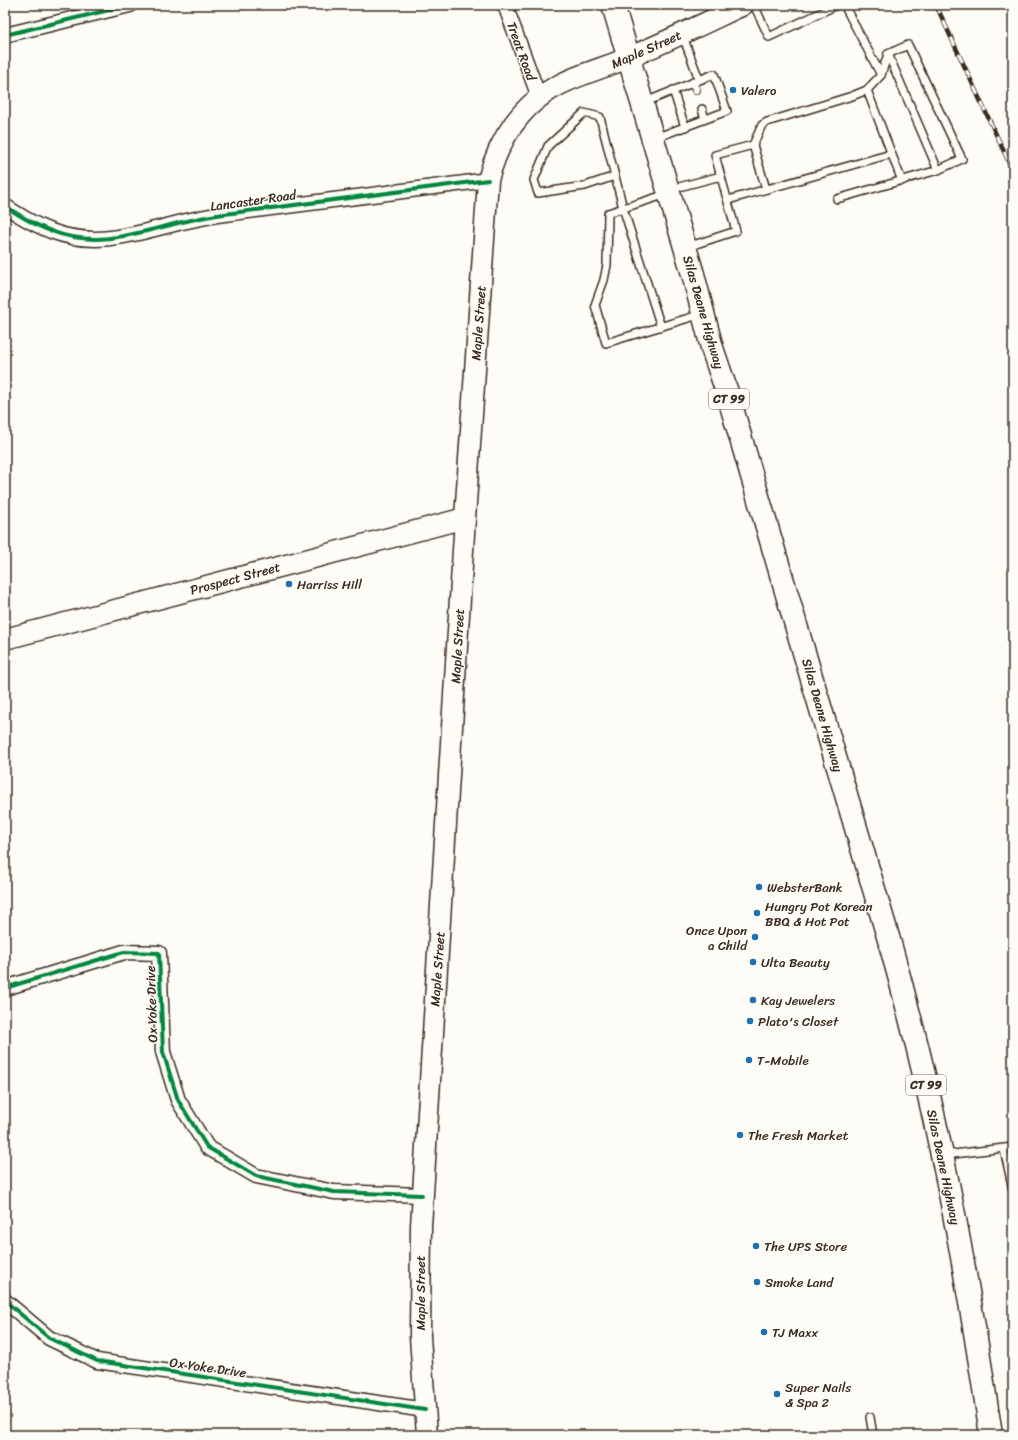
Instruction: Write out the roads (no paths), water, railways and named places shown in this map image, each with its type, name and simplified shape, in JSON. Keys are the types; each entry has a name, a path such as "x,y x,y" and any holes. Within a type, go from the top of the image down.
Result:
{"main road":[{"name":"Silas Deane Highway","path":"613,5 704,313 712,348 728,395 890,940 942,1155 972,1312 991,1435"},
{"name":"Maple Street","path":"427,1435 420,1338 422,1195 488,180 492,165 502,142 519,118 539,97 562,84 629,58 743,5"},
{"name":"Prospect Street","path":"5,639 465,518"}],"street":[{"path":"5,35 130,5"},
{"name":"Treat Road","path":"505,5 539,97"},
{"name":"Lancaster Road","path":"5,206 35,224 52,231 82,238 115,238 130,236 178,223 217,215 488,180"},
{"name":"Ox Yoke Drive","path":"5,988 124,952 158,953 163,1052 178,1100 207,1148 256,1176 334,1192 422,1195"},
{"name":"Ox Yoke Drive","path":"5,1301 49,1338 97,1361 425,1410"}],"lane":[{"path":"754,5 769,37 837,5"},
{"path":"844,5 881,75"},
{"path":"682,34 696,80 696,90"},
{"path":"766,189 753,146 762,126 767,122 867,90 881,75 888,54 908,45 962,159 938,170 837,199"},
{"path":"888,54 938,170"},
{"path":"642,103 714,74 727,111 653,139"},
{"path":"673,90 685,127"},
{"path":"867,90 902,181"},
{"path":"702,109 705,119"},
{"path":"615,176 585,186 538,193 534,180 548,146 584,113 600,117 615,176 623,208 661,327"},
{"path":"685,248 736,231 715,155 753,146"},
{"path":"728,200 891,154"},
{"path":"704,313 606,344 595,305 604,280 607,265 608,213 721,176"},
{"path":"942,1155 1013,1147"},
{"path":"1004,1149 1013,1190"},
{"path":"870,1417 873,1435"}],"railway":[{"path":"936,5 1013,171"}],"place":[{"name":"Valero","path":"733,90"},
{"name":"Harriss Hill","path":"289,584"},
{"name":"WebsterBank","path":"759,887"},
{"name":"Hungry Pot Korean BBQ & Hot Pot","path":"757,913"},
{"name":"Once Upon a Child","path":"755,937"},
{"name":"Ulta Beauty","path":"753,962"},
{"name":"Kay Jewelers","path":"753,1000"},
{"name":"Plato's Closet","path":"750,1021"},
{"name":"T-Mobile","path":"749,1060"},
{"name":"The Fresh Market","path":"740,1135"},
{"name":"The UPS Store","path":"756,1246"},
{"name":"Smoke Land","path":"757,1282"},
{"name":"TJ Maxx","path":"764,1332"},
{"name":"Super Nails & Spa 2","path":"777,1394"}]}
